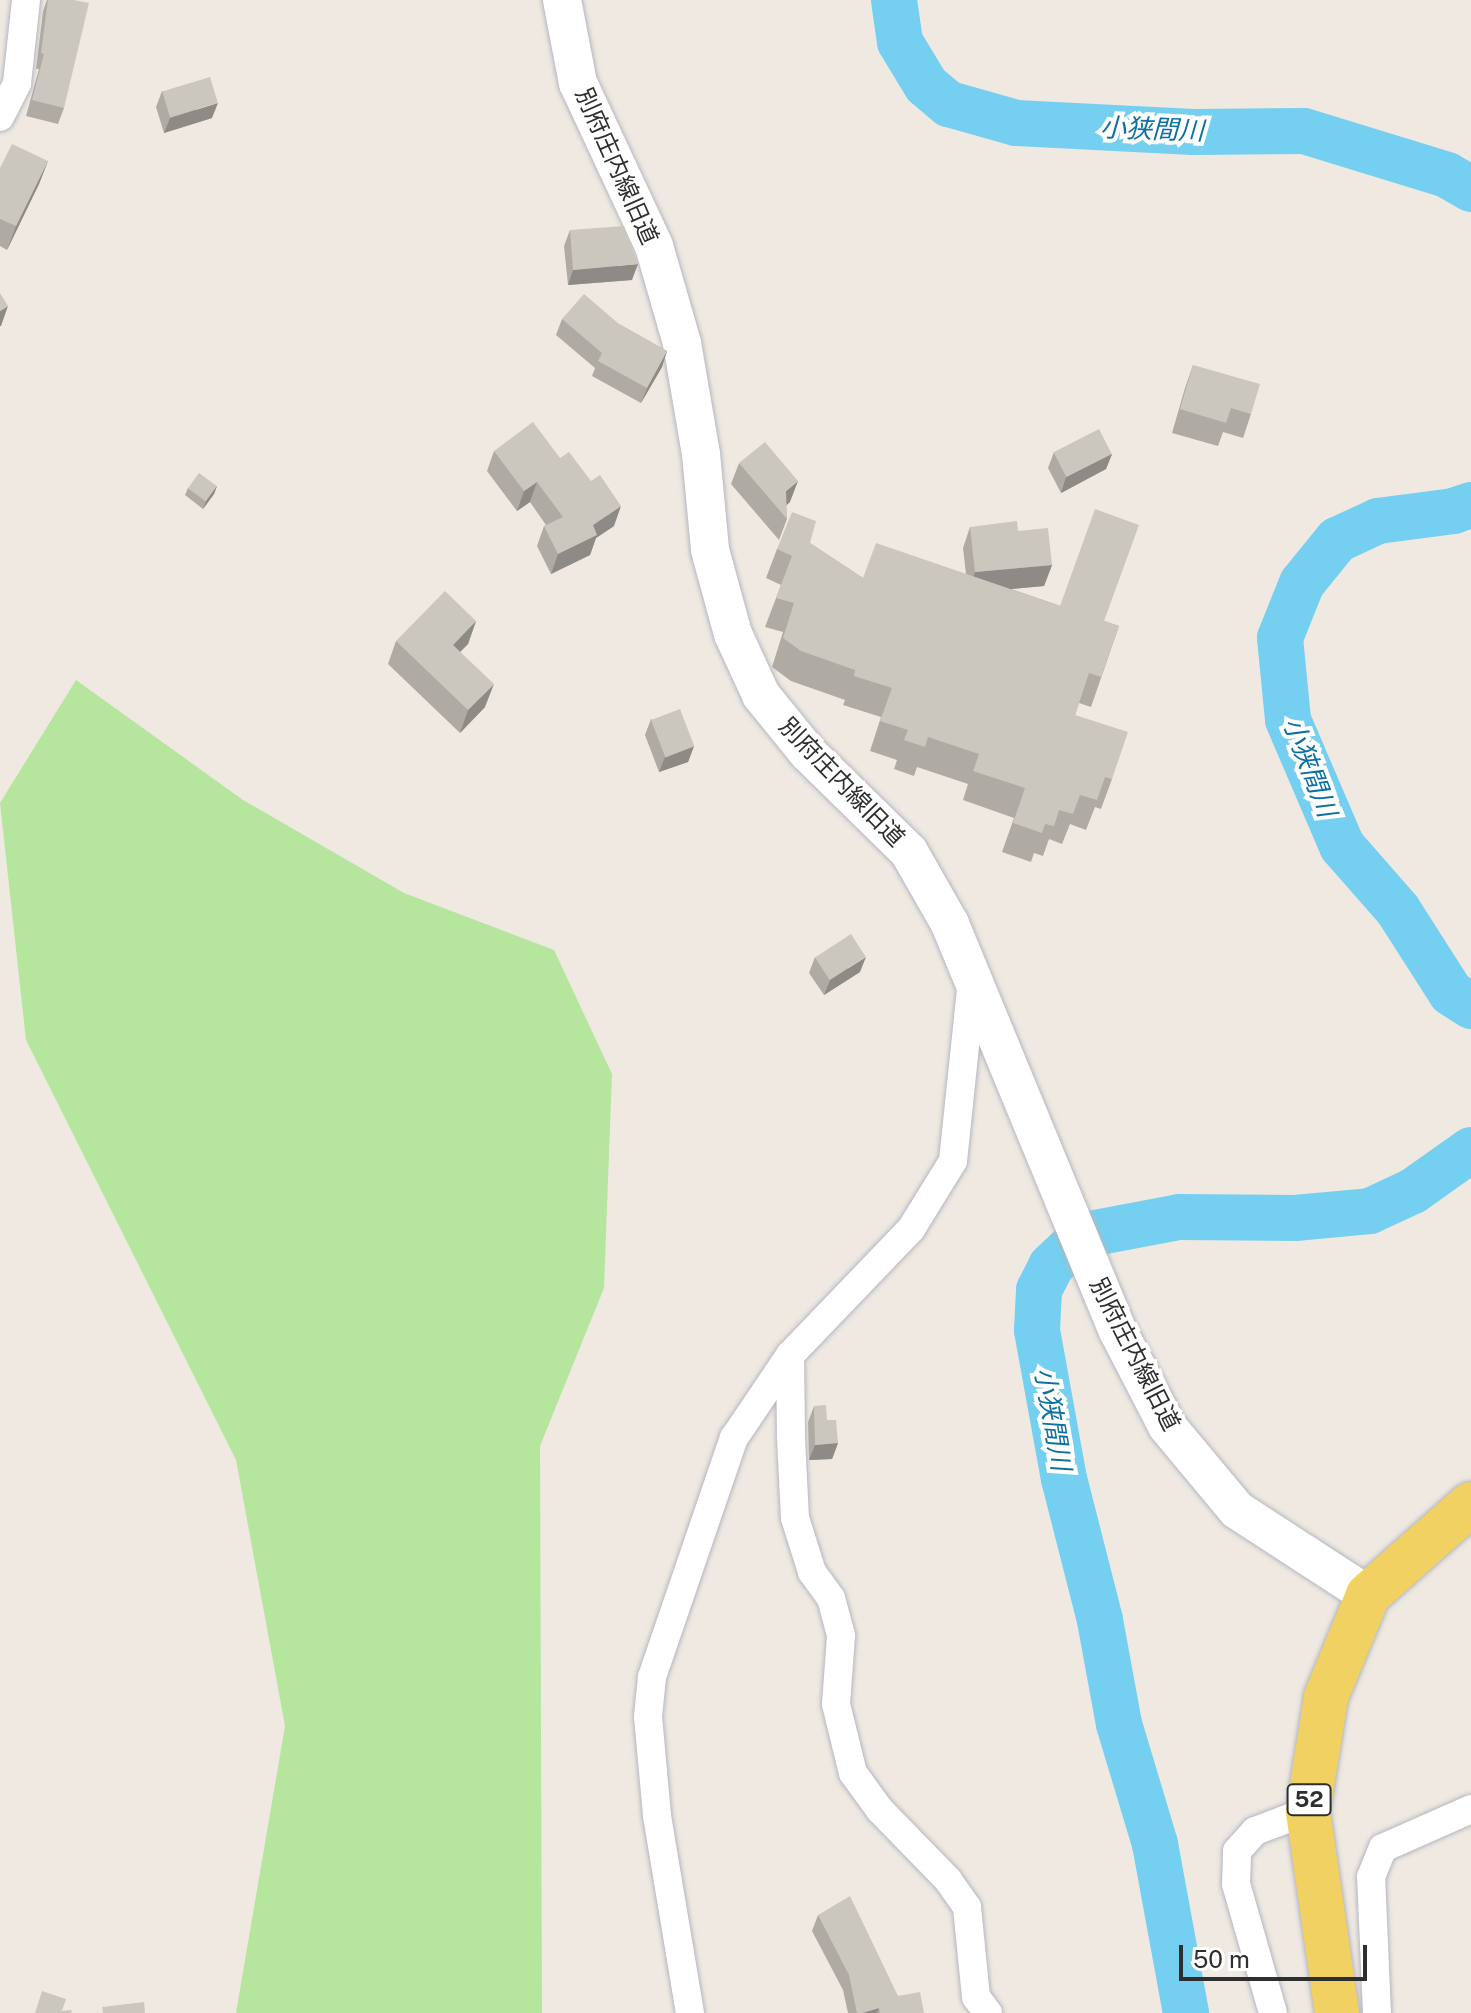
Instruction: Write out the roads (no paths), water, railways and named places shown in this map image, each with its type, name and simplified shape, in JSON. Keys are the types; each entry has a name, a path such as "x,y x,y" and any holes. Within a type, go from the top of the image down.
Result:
{"main road":[{"name":"52","path":"1337,2013 1308,1811 1326,1697 1368,1595 1471,1504"}],"street":[{"path":"0,117 17,83 26,0"},
{"name":"別府庄内線旧道","path":"562,0 578,83 654,246 682,343 701,454 710,550 733,634 761,695 808,753 909,852 950,924 1118,1331 1167,1426 1237,1510 1368,1595"},
{"path":"690,2013 657,1815 648,1717 652,1677 734,1438 790,1355 911,1229 953,1161 972,979"},
{"path":"790,1355 795,1518 812,1572 831,1598 841,1636 836,1704 853,1773 880,1810 948,1880 967,1907 976,1997 988,2013"},
{"path":"1377,2013 1371,1877 1383,1848 1471,1809"},
{"path":"1273,2013 1236,1884 1237,1851 1255,1831 1308,1811"}],"waterway":[{"name":"小狭間川","path":"894,0 900,42 926,85 949,104 1016,123 1193,132 1304,131 1447,175 1471,189"},
{"name":"小狭間川","path":"1471,505 1454,511 1378,521 1337,540 1302,583 1280,638 1288,720 1342,846 1398,910 1451,993 1471,1006"},
{"name":"小狭間川","path":"1186,2013 1155,1844 1119,1724 1100,1620 1064,1479 1037,1330 1039,1290 1051,1266 1084,1235 1179,1217 1295,1218 1370,1211 1413,1191 1471,1150"}]}
